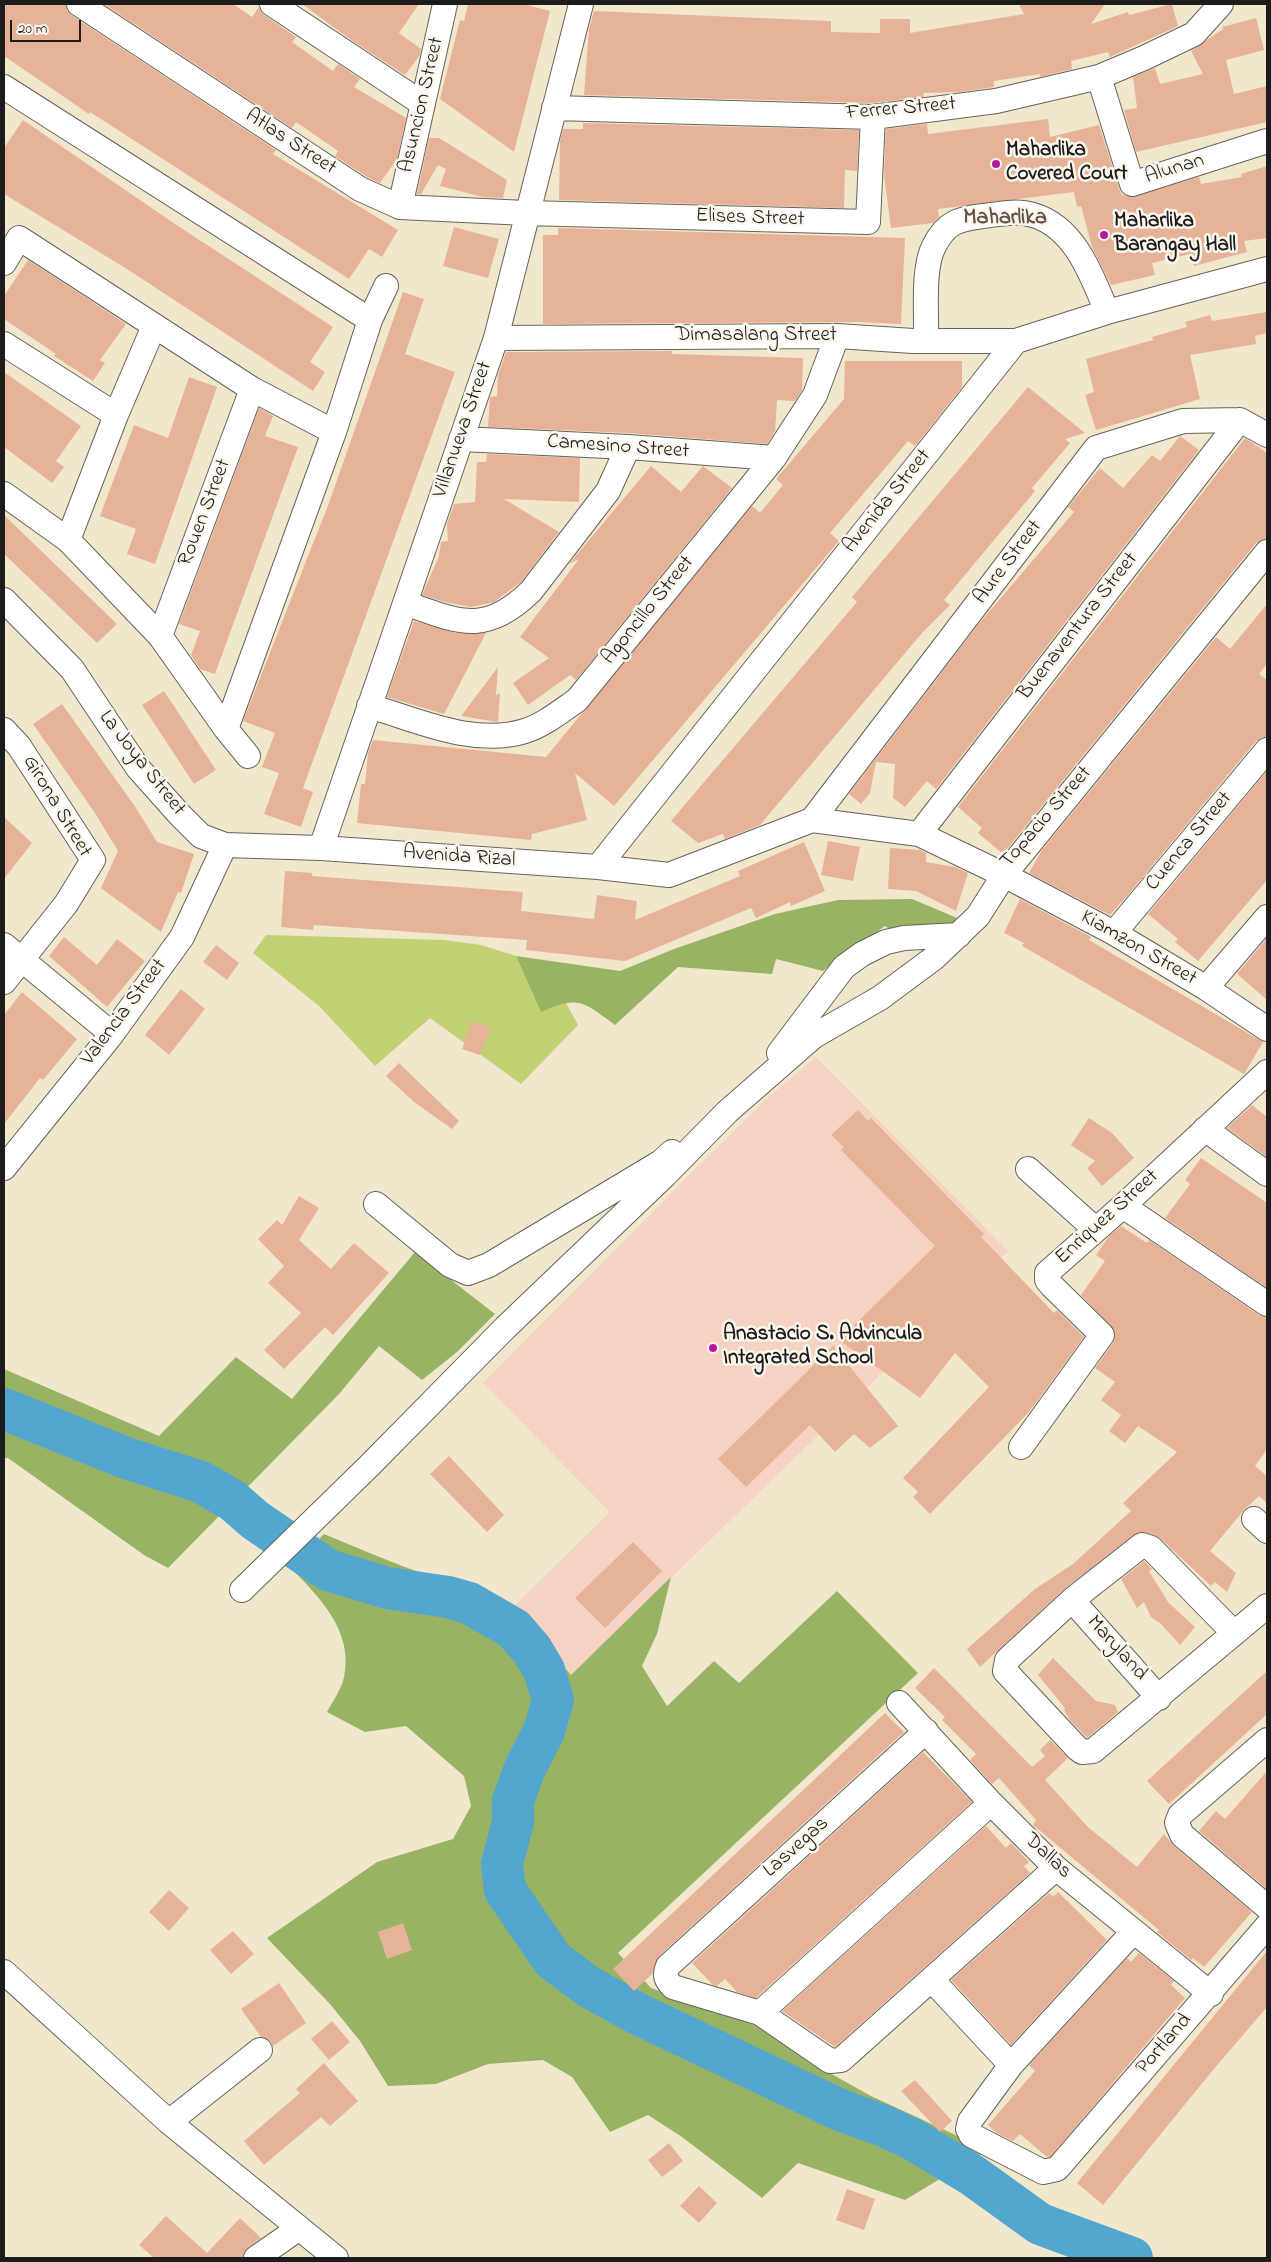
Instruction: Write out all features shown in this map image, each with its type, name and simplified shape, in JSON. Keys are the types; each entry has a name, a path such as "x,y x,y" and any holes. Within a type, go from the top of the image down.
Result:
{"street":[{"name":"Atlas Street","path":"79,4 360,189 400,206 526,213"},
{"path":"272,4 423,104"},
{"name":"Asuncion Street","path":"400,206 445,4"},
{"name":"Villanueva Street","path":"321,848 496,338 580,4"},
{"name":"Ferrer Street","path":"554,108 873,116 996,101 1099,77 1194,34 1221,4"},
{"name":"Alunan","path":"1099,77 1132,184 1267,141"},
{"path":"4,87 370,320"},
{"name":"Elises Street","path":"526,213 868,222 873,116"},
{"path":"926,341 928,264 934,247 945,229 960,219 1012,212 1032,215 1050,223 1070,240 1082,258 1107,312"},
{"path":"4,263 12,233 252,389 334,432"},
{"path":"1016,341 1107,312 1267,269"},
{"path":"226,729 334,432 370,320 386,286"},
{"path":"68,540 116,415 154,326"},
{"name":"Dimasalang Street","path":"496,338 837,336 926,341 1016,341"},
{"name":"Agoncillo Street","path":"369,706 471,736 498,736 525,731 550,719 577,700 774,458 815,395 837,336"},
{"name":"Avenida Street","path":"598,867 1016,341"},
{"path":"4,344 116,415"},
{"name":"Rouen Street","path":"160,636 252,389"},
{"path":"1240,420 1267,435"},
{"name":"Aure Street","path":"812,820 1096,448 1183,421 1240,420"},
{"name":"Buenaventura Street","path":"919,834 1240,420"},
{"name":"Camesino Street","path":"461,439 628,447 774,458"},
{"path":"405,603 458,621 480,622 503,613 519,602 531,591 608,490 628,447"},
{"path":"4,494 68,540 160,636 226,729 248,756"},
{"name":"Topacio Street","path":"598,867 669,875 812,820 919,834 1004,875 1267,552"},
{"name":"La Joya Street","path":"4,600 72,669 138,768 172,807 201,836 225,845 321,848"},
{"name":"Girona Street","path":"4,730 19,746 93,860 66,904 23,959"},
{"name":"Cuenca Street","path":"1114,933 1267,750"},
{"name":"Valencia Street","path":"4,1168 112,1034 182,937 225,845"},
{"name":"Avenida Rizal","path":"321,848 598,867"},
{"path":"242,1590 326,1510 505,1328 666,1174 726,1112 814,1036 880,998 934,958 978,916 1004,875"},
{"name":"Kiamzon Street","path":"1004,875 1114,933 1206,988 1267,1030"},
{"path":"1206,988 1267,917"},
{"path":"376,1204 450,1265 468,1273 489,1265 661,1162 717,1114 780,1053 844,967 856,958 886,942 904,938 959,935"},
{"path":"4,945 112,1034"},
{"path":"4,982 23,959"},
{"name":"Enriquez Street","path":"1021,1447 1102,1338 1101,1333 1046,1280 1047,1273 1123,1206 1267,1072"},
{"path":"1205,1129 1267,1174"},
{"path":"1028,1169 1095,1229"},
{"path":"1123,1206 1267,1304"},
{"path":"1233,1632 1147,1546 1138,1547 1072,1600 1007,1660 1005,1671 1082,1752 1093,1751 1159,1698 1233,1632 1267,1606"},
{"name":"Maryland","path":"1072,1600 1159,1698"},
{"name":"Dallas","path":"899,1703 991,1803 1056,1868 1211,1994"},
{"name":"Lasvegas","path":"760,2013 673,1987 667,1982 665,1973 668,1966 926,1731"},
{"path":"1267,1740 1180,1815 1177,1822 1182,1835 1267,1907"},
{"path":"991,1803 760,2013 830,2061 836,2061 845,2056 932,1980 1056,1868"},
{"name":"Portland","path":"1011,2064 970,2121 969,2132 1043,2172 1050,2172 1062,2163 1211,1994 1267,1926"},
{"path":"932,1980 1011,2064 1133,1932"},
{"path":"4,1972 169,2122 298,2229 336,2258"},
{"path":"169,2122 260,2050"},
{"path":"256,2258 298,2229"}],"shaded area":[{"name":"Anastacio S. Advincula Integrated School","path":"816,1057 1008,1251 571,1675 554,1656 537,1630 513,1607 610,1512 483,1383 700,1164 771,1095"}],"green space":[{"path":"912,899 962,920 919,949 885,926 823,971 776,959 772,974 678,967 615,1025 588,1006 580,1004 564,1004 541,1012 516,956 620,971 674,949 775,914 838,900"},
{"path":"266,935 444,940 481,945 516,956 541,1011 565,1001 578,1025 521,1084 430,1018 375,1066 319,1006 253,953"},
{"path":"415,1252 495,1314 457,1352 422,1380 379,1346 339,1394 168,1568 144,1555 8,1458 4,1458 4,1369 159,1436 236,1357 292,1399"},
{"path":"324,1534 407,1568 467,1586 500,1600 529,1621 571,1675 671,1577 657,1634 642,1666 667,1706 714,1661 739,1683 837,1591 918,1673 618,1953 651,1988 757,2026 808,2061 871,2096 988,2150 905,2200 798,2163 762,2198 682,2137 648,2115 610,2132 572,2077 543,2060 488,2064 436,2084 388,2086 360,2041 330,2004 267,1938 377,1862 453,1839 471,1806 464,1776 406,1726 365,1732 327,1712 343,1681 346,1660 344,1645 332,1616 312,1590 290,1567"}],"building":[{"path":"4,4 65,4 71,15 276,150 273,154 398,230 382,257 369,249 349,279 90,112 89,114 4,56"},
{"path":"104,4 233,4 252,17 259,7 264,15 296,37 292,42 333,71 338,64 360,79 354,87 406,118 397,159 380,183 367,177 335,156 338,151 296,122 292,128"},
{"path":"302,4 419,4 399,33 421,49 420,55 405,75 354,42"},
{"path":"468,4 523,4 550,11 514,152 440,99 460,20 464,21"},
{"path":"1019,4 1105,4 1091,24 1128,12 1129,15 1172,4 1178,26 1110,57 1108,52 1071,61 1072,69 1040,77 1040,74 994,81 994,87 961,92 923,93 924,97 872,103 584,95 589,29 594,11 831,21 831,32 880,33 880,19 910,19 910,33 1024,14"},
{"path":"1256,18 1264,50 1226,60 1234,94 1267,86 1267,122 1136,152 1124,110 1137,108 1133,77 1155,68 1160,84 1203,74 1191,51 1223,29 1222,27"},
{"path":"1048,119 1050,137 1099,125 1122,195 1130,197 1199,177 1201,184 1242,177 1241,174 1267,166 1267,238 1244,241 1247,252 1194,266 1190,254 1152,263 1155,275 1111,285 1092,247 1081,206 1077,207 1074,192 938,209 939,217 933,223 891,228 884,174 886,129 927,124 928,134"},
{"path":"23,120 178,226 333,327 310,362 325,372 313,391 127,269 4,194 4,148"},
{"path":"583,123 859,130 857,171 845,170 844,208 559,200 560,141 563,129 583,129"},
{"path":"429,138 439,138 507,180 503,198 483,197 440,186 446,169 438,165 421,194 417,194"},
{"path":"454,227 499,239 488,278 443,266"},
{"path":"558,228 905,238 901,324 858,322 543,324 543,235 558,235"},
{"path":"28,260 126,324 100,360 105,363 93,381 54,356 56,354 4,319 4,296"},
{"path":"403,292 424,299 405,354 455,372 303,788 313,792 301,827 264,814 279,773 262,767 275,733 243,721 329,503"},
{"path":"1267,312 1267,333 1255,336 1256,344 1190,355 1200,399 1096,430 1085,395 1094,392 1086,359 1153,340 1152,337 1187,327 1185,322 1210,315 1212,321"},
{"path":"672,351 672,354 803,358 802,390 795,401 777,400 775,431 767,444 629,433 488,427 490,397 497,396 498,375 506,352"},
{"path":"845,361 962,361 962,387 915,446 908,441 830,533 839,541 614,806 575,773 587,820 532,834 531,840 357,823 361,784 365,784 368,753 373,740 546,757 752,506 760,513 783,485 776,479 844,399"},
{"path":"4,372 81,426 56,461 64,467 52,483 4,447"},
{"path":"189,377 217,387 155,564 127,554 136,529 100,516 134,425 168,438"},
{"path":"1028,387 1085,433 1065,439 1070,443 1032,488 1035,491 944,600 950,605 922,633 760,825 725,839 723,834 698,843 671,821 857,602 852,597"},
{"path":"259,408 273,416 265,436 298,447 215,674 200,669 191,655 200,631 179,624"},
{"path":"1180,436 1199,450 936,789 927,781 905,807 893,798 895,764 876,762 870,793 861,804 849,794 977,626 1074,512 1068,507 1100,468 1123,488 1152,455 1160,461"},
{"path":"1245,438 1267,453 1267,539 1256,543 1003,854 978,833 982,828 958,807"},
{"path":"487,454 580,458 579,502 504,499 559,532 521,582 494,602 471,607 422,595 439,556 441,542 448,541 447,524 454,504 475,502 477,462 486,462"},
{"path":"651,466 681,492 703,466 732,488 576,680 570,675 528,705 513,683 549,658 520,637 579,559 569,564"},
{"path":"4,515 117,624 97,643 4,554"},
{"path":"1267,604 1267,664 1259,674 1267,680 1267,737 1256,741 1127,896 1110,915 1029,873 1042,850 1216,637 1230,649"},
{"path":"414,621 455,633 486,633 444,714 387,697"},
{"path":"498,667 496,695 500,693 498,722 461,716"},
{"path":"164,691 216,770 194,784 142,705"},
{"path":"62,704 136,808 157,842 194,854 181,893 178,892 161,932 101,888 118,851 95,813 33,724"},
{"path":"1267,771 1267,880 1198,961 1175,942 1178,939 1148,914"},
{"path":"4,817 32,843 4,879"},
{"path":"828,841 860,847 853,881 821,875"},
{"path":"804,842 825,891 791,906 790,902 756,918 751,908 625,961 526,950 527,940 314,925 313,930 281,927 285,871 312,873 312,876 523,892 521,911 594,919 597,895 637,901 635,920 740,876 738,871"},
{"path":"890,848 920,850 926,853 926,862 955,867 968,873 956,911 916,891 888,889"},
{"path":"1020,899 1091,937 1089,940 1263,1042 1244,1074 1022,946 1024,943 1004,933"},
{"path":"64,937 97,965 117,939 145,961 107,1007 49,956"},
{"path":"1267,938 1267,1000 1237,974"},
{"path":"216,945 239,963 227,980 203,962"},
{"path":"181,989 205,1009 169,1055 145,1035"},
{"path":"22,992 77,1039 43,1080 40,1078 4,1124 4,1015"},
{"path":"472,1021 491,1028 480,1055 462,1049"},
{"path":"399,1063 459,1121 452,1129 414,1102 386,1076"},
{"path":"1252,1105 1267,1117 1267,1157 1227,1128"},
{"path":"858,1110 868,1121 871,1118 984,1234 981,1237 1054,1313 1057,1310 1084,1337 1029,1412 930,1514 913,1497 918,1492 903,1478 989,1387 955,1353 920,1398 839,1340 935,1246 841,1150 844,1147 831,1135"},
{"path":"1089,1118 1112,1133 1134,1158 1102,1186 1087,1168 1095,1161 1071,1145"},
{"path":"1201,1158 1267,1203 1267,1288 1165,1218 1190,1184 1185,1180"},
{"path":"299,1196 319,1208 299,1240 331,1269 354,1243 389,1273 333,1335 325,1327 284,1369 264,1350 301,1313 268,1283 284,1266 258,1239 277,1220 282,1225"},
{"path":"1121,1226 1147,1243 1149,1240 1259,1315 1267,1318 1267,1449 1255,1466 1267,1476 1267,1503 1259,1496 1244,1510 1210,1551 1236,1573 1227,1592 1215,1582 1211,1586 1160,1538 1139,1532 1063,1590 980,1667 967,1649 1035,1589 1073,1564 1131,1511 1123,1503 1177,1452 1138,1426 1125,1443 1109,1431 1121,1415 1101,1400 1115,1382 1095,1368 1113,1343 1115,1331 1081,1295 1105,1261 1096,1255 1109,1236"},
{"path":"833,1346 898,1426 870,1448 854,1434 835,1452 810,1425 746,1487 718,1459"},
{"path":"449,1456 504,1515 487,1532 430,1474"},
{"path":"633,1542 662,1571 605,1628 575,1598"},
{"path":"1144,1561 1152,1569 1149,1571 1168,1602 1195,1627 1180,1645 1161,1624 1151,1617 1144,1602 1137,1608 1121,1579"},
{"path":"1053,1658 1096,1701 1115,1705 1118,1712 1087,1738 1070,1720 1064,1710 1065,1708 1038,1675"},
{"path":"934,1668 1032,1767 1045,1756 1040,1750 1050,1740 1068,1758 1045,1780 1088,1827 1137,1867 1164,1834 1173,1845 1252,1912 1204,1967 1193,1958 1191,1960 1157,1932 1159,1930 1033,1825 1036,1820 999,1778 992,1784 970,1760 976,1754 942,1720 945,1717 915,1688"},
{"path":"1267,1671 1267,1714 1169,1804 1147,1781"},
{"path":"885,1713 904,1732 659,1956 652,1974 634,1991 613,1969"},
{"path":"923,1752 972,1802 756,1998 737,1992 725,1979 717,1986 713,1985 692,1963"},
{"path":"1267,1771 1267,1889 1199,1831 1216,1811 1225,1819"},
{"path":"986,1826 1006,1848 1011,1843 1029,1862 1024,1866 1030,1873 835,2047 782,2011"},
{"path":"169,1890 189,1908 169,1931 149,1912"},
{"path":"1058,1892 1107,1940 1011,2045 951,1980 1049,1893 1053,1897"},
{"path":"403,1923 412,1950 387,1959 378,1932"},
{"path":"233,1931 254,1954 231,1974 210,1950"},
{"path":"1267,1951 1267,2007 1103,2205 1077,2183"},
{"path":"1139,1953 1174,1981 1171,1985 1185,1998 1050,2157 1047,2157 1020,2134 1013,2141 997,2133 988,2125 1035,2071 1029,2065 1127,1958 1131,1962"},
{"path":"279,1983 306,2023 273,2046 270,2041 261,2037 241,2009"},
{"path":"332,2021 350,2042 329,2060 311,2039"},
{"path":"324,2063 358,2101 330,2126 321,2117 264,2165 244,2141 300,2093 296,2089"},
{"path":"915,2080 952,2121 940,2132 901,2091"},
{"path":"669,2143 683,2161 662,2177 648,2160"},
{"path":"699,2186 717,2203 699,2223 680,2206"},
{"path":"847,2189 875,2199 864,2230 836,2220"},
{"path":"166,2216 207,2253 240,2218 261,2238 248,2247 242,2258 154,2258 139,2245"}],"waterway":[{"path":"4,1409 126,1458 201,1482 232,1500 255,1520 328,1570 387,1588 448,1597 469,1603 514,1629 532,1650 544,1670 553,1700 544,1731 525,1768 513,1801 513,1822 502,1864 505,1890 553,1960 589,1987 638,2014 840,2110 884,2126 912,2139 972,2175 1040,2224 1132,2258"}],"place":[{"name":"Maharlika Covered Court","path":"996,164"},
{"name":"Maharlika Barangay Hall","path":"1104,235"},
{"name":"Anastacio S. Advincula Integrated School","path":"713,1348"}],"district":[{"name":"Maharlika","path":"1005,219"}]}
